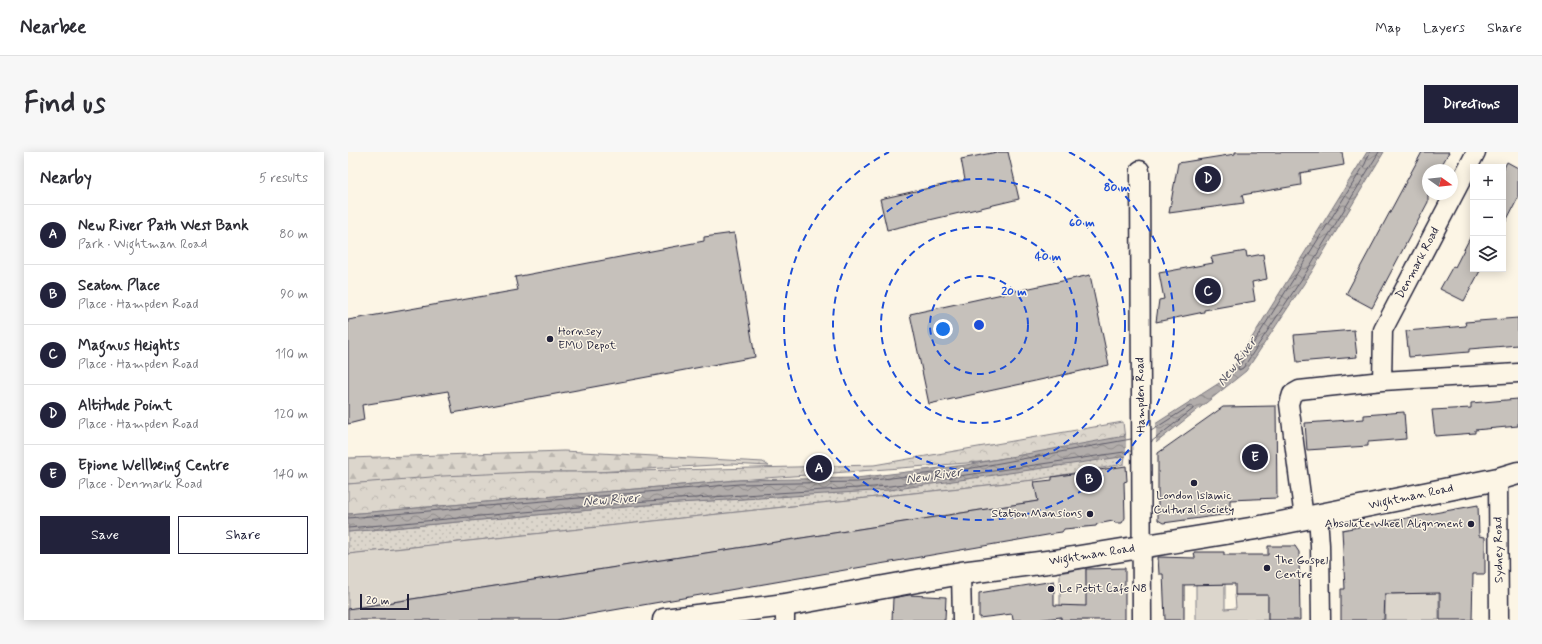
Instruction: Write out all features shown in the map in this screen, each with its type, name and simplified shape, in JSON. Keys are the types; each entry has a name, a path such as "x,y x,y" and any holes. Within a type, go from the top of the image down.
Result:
{"main road":[{"name":"Wightman Road","path":"664,620 785,612 961,573 1056,561 1142,547 1311,517 1508,476"}],"street":[{"name":"Denmark Road","path":"1382,381 1383,330 1476,152"},
{"name":"Hampden Road","path":"1140,170 1142,620"},
{"path":"1321,620 1320,545 1311,517 1289,404 1292,394 1299,390 1382,381 1518,373"},
{"name":"Sydney Road","path":"1499,620 1508,476"},
{"path":"961,573 962,620"}],"green space":[{"path":"1123,422 1125,439 980,462 739,480 348,514 348,484 443,476 530,472 596,472 874,465"},
{"path":"564,451 763,462 769,466 731,464 596,472 530,472 348,484 348,458"},
{"path":"1125,456 1124,464 1034,480 348,554 348,532 646,505 892,489"},
{"path":"1034,480 1038,501 348,609 348,554"},
{"path":"1086,568 1087,620 1060,620 1060,573"},
{"path":"1439,578 1439,620 1385,620 1385,589 1392,594 1424,593"},
{"path":"1196,584 1225,584 1225,609 1236,608 1235,595 1268,595 1268,620 1196,620"}],"water":[{"name":"New River","path":"1367,152 1384,152 1311,273 1246,371 1142,454 890,490 646,505 348,532 348,514 739,480 856,478 966,465 1141,433 1227,378"}],"pier":[{"path":"1156,421 1156,446 1143,456 1126,458 1126,433 1141,431"}],"building":[{"path":"997,152 1008,152 1019,199 887,230 880,199 965,180 961,159"},
{"path":"1235,152 1342,152 1344,165 1300,173 1301,185 1242,195 1244,203 1169,213 1178,163 1235,154"},
{"path":"1422,152 1449,152 1442,164 1422,164 1422,200 1428,200 1428,202 1372,308 1346,294"},
{"path":"1507,162 1518,168 1518,198 1506,221 1506,200"},
{"name":"Hornsey EMU Depot","path":"734,233 755,357 453,413 448,391 362,405 364,420 348,424 348,320 518,290 515,277 704,241 704,237"},
{"path":"1470,238 1470,272 1479,272 1464,301 1440,289 1453,266 1455,267"},
{"path":"1246,251 1247,257 1263,254 1267,279 1252,282 1255,301 1204,310 1204,312 1156,322 1159,300 1164,299 1159,273 1213,263 1211,257"},
{"path":"1090,275 1109,365 929,404 910,314"},
{"path":"1518,318 1518,345 1469,349 1469,352 1409,357 1406,331 1466,326 1465,322"},
{"path":"1354,330 1357,357 1297,362 1294,335"},
{"path":"1518,399 1518,426 1475,430 1475,433 1435,436 1432,410 1471,408 1471,403"},
{"path":"1276,406 1277,498 1230,500 1230,514 1163,523 1158,520 1158,453 1223,407"},
{"path":"1404,412 1406,439 1368,442 1368,446 1307,450 1305,423 1364,419 1364,415"},
{"path":"1126,466 1127,481 1124,482 1125,518 1122,523 1115,523 1113,521 1097,524 1096,526 1064,529 1062,532 1053,534 556,620 348,620 348,609 1038,501 1034,482 1052,480 1052,477"},
{"path":"1478,505 1479,536 1485,537 1485,574 1473,574 1472,620 1440,620 1440,593 1385,594 1384,620 1341,620 1341,589 1345,589 1342,530"},
{"path":"1268,546 1295,546 1299,552 1300,620 1268,620 1268,595 1235,595 1235,584 1184,585 1184,620 1165,620 1163,574 1159,574 1158,557 1195,558 1194,552 1224,552 1224,555 1268,555"},
{"path":"1125,568 1125,620 1061,620 1061,617 1036,620 1013,620 1012,614 979,618 979,593 1054,581 1054,605 1086,606 1086,569"},
{"path":"909,595 946,597 945,620 892,620 893,598"}],"place":[{"name":"Altitude Point","path":"1208,179"},
{"name":"Magnus Heights","path":"1208,291"},
{"name":"Hornsey EMU Depot","path":"550,339"},
{"name":"Epione Wellbeing Centre","path":"1255,457"},
{"name":"New River Path West Bank","path":"819,468"},
{"name":"Seaton Place","path":"1089,479"},
{"name":"London Islamic Cultural Society","path":"1194,483"},
{"name":"Station Mansions","path":"1090,514"},
{"name":"Absolute Wheel Alignment","path":"1471,524"},
{"name":"The Gospel Centre","path":"1267,568"},
{"name":"Le Petit Cafe N8","path":"1051,589"}]}
